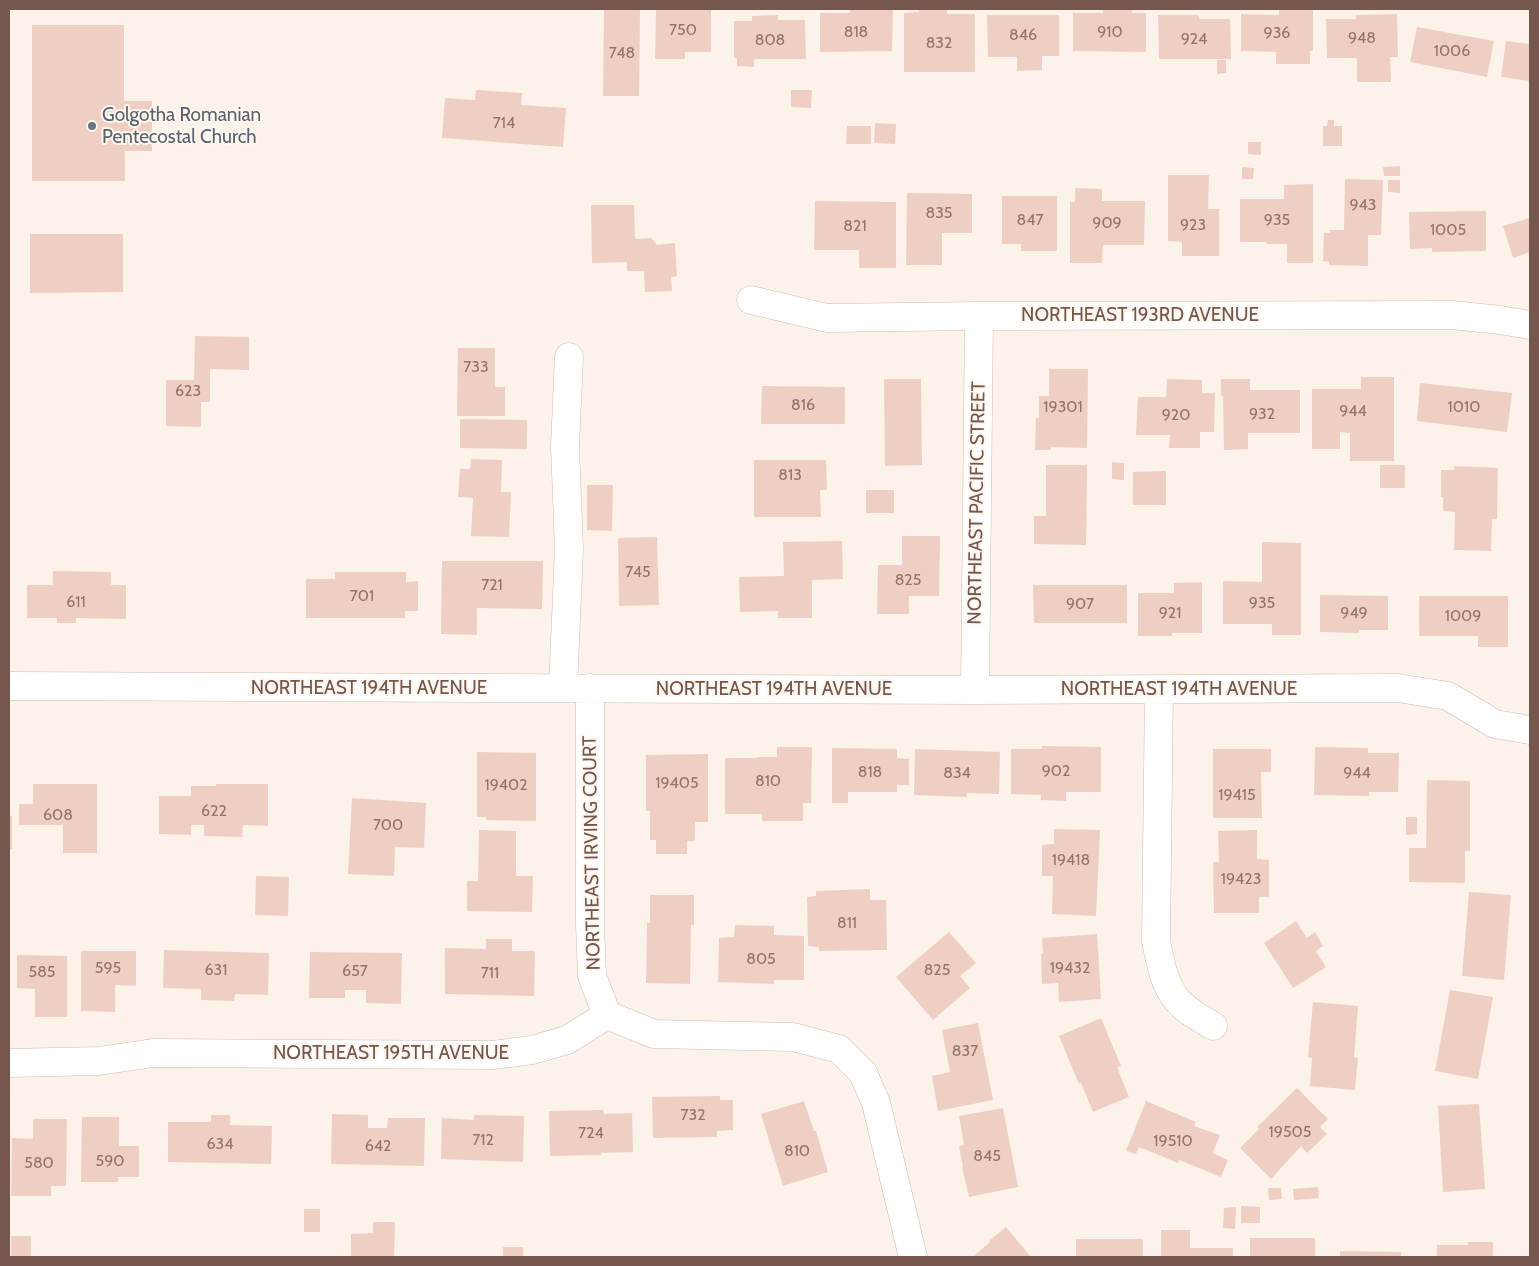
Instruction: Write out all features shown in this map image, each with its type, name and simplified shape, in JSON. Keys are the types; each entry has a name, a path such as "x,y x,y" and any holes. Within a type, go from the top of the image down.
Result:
{"street":[{"name":"NORTHEAST 193RD AVENUE","path":"751,300 828,318 1452,315 1530,325"},
{"name":"NORTHEAST PACIFIC STREET","path":"975,690 979,316"},
{"path":"563,688 569,548 565,446 569,357"},
{"name":"NORTHEAST 194TH AVENUE","path":"9,686 975,690 1398,688 1448,696 1496,724 1530,730"},
{"name":"NORTHEAST IRVING COURT","path":"590,688 590,924 592,976 607,1015"},
{"path":"1159,690 1156,941 1163,973 1175,997 1191,1012 1213,1026"},
{"path":"607,1015 654,1034 793,1036 839,1049 863,1073 876,1103 913,1257"},
{"name":"NORTHEAST 195TH AVENUE","path":"9,1063 99,1061 153,1053 494,1055 532,1050 567,1040 607,1015"}],"building":[{"path":"604,9 640,9 639,96 603,96"},
{"path":"656,9 711,9 711,52 685,52 685,59 655,59"},
{"path":"850,9 893,9 892,51 820,52 820,13 850,13"},
{"path":"919,9 947,9 947,14 975,14 975,72 904,72 904,13 919,12"},
{"path":"1103,9 1132,9 1132,13 1146,13 1146,52 1073,51 1073,13 1103,13"},
{"path":"1279,9 1313,9 1313,51 1310,51 1310,64 1276,64 1276,52 1241,51 1241,14 1279,15"},
{"path":"1397,14 1398,57 1390,57 1391,82 1357,82 1357,58 1327,58 1326,19 1356,19 1356,15"},
{"path":"778,15 778,20 805,20 806,59 754,59 754,67 737,66 737,58 734,58 734,21 752,21 752,16"},
{"path":"987,15 1059,15 1059,56 1042,56 1042,70 1017,71 1017,57 988,57"},
{"path":"1158,15 1199,15 1199,19 1230,19 1231,59 1159,59"},
{"name":"Golgotha Romanian Pentecostal Church","path":"32,25 124,25 124,101 152,101 152,151 125,151 125,181 32,181"},
{"path":"1417,27 1494,41 1487,77 1410,62"},
{"path":"1506,41 1530,44 1530,81 1501,77"},
{"path":"1217,60 1226,60 1226,73 1217,74"},
{"path":"476,90 522,93 521,105 566,108 563,147 442,138 445,98 475,100"},
{"path":"791,90 812,90 811,108 791,107"},
{"path":"1328,120 1334,120 1334,126 1342,126 1342,146 1323,146 1323,126 1327,126"},
{"path":"875,123 896,124 895,144 874,143"},
{"path":"847,126 871,126 871,144 846,144"},
{"path":"1248,142 1261,142 1261,155 1248,154"},
{"path":"1400,166 1400,176 1384,176 1383,167"},
{"path":"1242,167 1254,168 1253,179 1242,179"},
{"path":"1168,175 1209,175 1208,209 1219,209 1219,256 1182,256 1182,242 1168,241"},
{"path":"1345,179 1383,180 1381,235 1368,235 1368,266 1329,265 1329,262 1323,261 1324,233 1330,233 1330,230 1344,230"},
{"path":"1388,180 1400,180 1400,193 1388,192"},
{"path":"1313,184 1313,263 1287,263 1287,244 1240,242 1240,199 1284,199 1284,185"},
{"path":"1075,188 1102,189 1102,201 1145,201 1144,245 1103,245 1102,263 1070,263 1070,202 1075,202"},
{"path":"907,193 972,194 972,233 942,233 942,265 906,265"},
{"path":"1002,196 1057,196 1057,251 1021,251 1021,244 1002,244"},
{"path":"815,201 896,202 896,268 859,268 859,250 814,250"},
{"path":"591,205 634,205 635,239 651,238 657,245 675,243 677,276 671,277 672,291 645,292 644,271 627,271 627,262 592,263"},
{"path":"1486,211 1486,251 1432,252 1432,248 1410,249 1409,212"},
{"path":"1530,218 1530,252 1513,258 1503,226"},
{"path":"30,234 123,234 123,292 30,293"},
{"path":"195,336 249,337 249,370 210,369 210,402 201,402 201,427 166,426 166,380 194,380"},
{"path":"458,348 495,348 495,387 505,387 505,416 457,416"},
{"path":"1049,369 1088,369 1087,448 1051,447 1051,450 1035,450 1036,418 1039,418 1039,396 1049,396"},
{"path":"1361,377 1394,377 1394,461 1350,461 1350,433 1340,432 1340,449 1312,449 1312,389 1361,389"},
{"path":"884,379 921,379 922,465 885,466"},
{"path":"1167,379 1202,380 1202,393 1215,393 1214,432 1200,432 1200,448 1169,448 1170,435 1136,435 1138,397 1166,397"},
{"path":"1221,379 1250,379 1250,390 1300,390 1300,433 1248,433 1248,449 1224,450"},
{"path":"1420,383 1512,393 1507,432 1417,421"},
{"path":"762,386 845,387 845,424 761,424"},
{"path":"460,419 527,420 527,449 460,448"},
{"path":"471,459 502,460 501,492 511,492 509,537 471,536 473,498 458,497 460,469 470,469"},
{"path":"754,460 826,460 827,490 820,490 821,517 754,517"},
{"path":"1112,462 1124,463 1124,480 1112,479"},
{"path":"1046,465 1087,465 1086,545 1034,544 1034,516 1046,516"},
{"path":"1380,465 1405,465 1405,488 1380,488"},
{"path":"1454,466 1498,468 1497,519 1492,519 1491,551 1454,550 1455,512 1443,511 1441,470 1454,470"},
{"path":"1166,471 1166,505 1133,505 1133,472"},
{"path":"587,485 613,485 612,531 587,530"},
{"path":"866,490 894,490 894,513 866,513"},
{"path":"902,536 940,536 939,596 909,596 909,614 877,614 878,565 902,565"},
{"path":"657,537 659,605 619,606 618,538"},
{"path":"842,541 843,579 812,580 812,618 778,618 778,611 740,612 739,577 784,576 783,542"},
{"path":"1262,542 1301,543 1301,635 1272,635 1272,624 1223,624 1223,581 1262,582"},
{"path":"442,561 543,561 542,609 477,608 477,635 441,634"},
{"path":"53,571 111,572 111,585 126,585 126,619 76,618 76,623 57,623 57,618 27,618 27,585 53,585"},
{"path":"335,572 406,572 406,582 418,581 418,611 405,611 405,618 306,618 306,579 335,579"},
{"path":"1202,582 1202,633 1172,633 1172,636 1138,636 1138,593 1174,593 1174,583"},
{"path":"1033,585 1127,585 1127,623 1034,623"},
{"path":"1320,595 1388,596 1388,630 1359,630 1359,633 1320,632"},
{"path":"1419,596 1508,596 1508,647 1478,647 1478,636 1419,636"},
{"path":"1042,746 1101,747 1101,792 1066,792 1066,801 1041,800 1041,795 1011,794 1011,749 1042,749"},
{"path":"777,747 812,747 811,803 803,803 803,821 762,821 762,814 725,814 725,758 777,757"},
{"path":"1315,747 1368,748 1368,753 1399,753 1398,792 1369,792 1369,796 1314,795"},
{"path":"832,748 897,749 897,758 909,759 909,785 897,785 897,792 848,792 848,803 832,803"},
{"path":"915,749 1000,752 999,794 967,793 967,797 914,795"},
{"path":"1213,749 1271,749 1271,772 1261,772 1262,818 1213,818"},
{"path":"477,752 536,753 536,821 486,820 486,817 477,817"},
{"path":"708,754 708,822 695,822 695,841 687,841 687,854 656,854 656,840 650,840 650,811 646,811 646,755"},
{"path":"1427,780 1470,781 1470,851 1465,851 1465,883 1409,882 1409,848 1426,848"},
{"path":"33,784 97,784 97,853 63,853 63,825 19,825 19,804 33,804"},
{"path":"216,784 268,784 268,826 243,825 242,837 204,836 204,825 191,825 191,835 159,834 159,796 191,796 191,786 216,786"},
{"path":"352,798 426,803 424,848 395,847 394,876 348,874"},
{"path":"9,816 12,816 12,849 9,849"},
{"path":"1406,817 1417,817 1417,834 1406,835"},
{"path":"1054,829 1100,830 1096,916 1052,914 1053,876 1042,876 1042,845 1054,844"},
{"path":"479,830 516,831 516,876 533,876 532,912 467,911 467,881 478,881"},
{"path":"1257,830 1257,859 1269,860 1269,897 1259,897 1259,913 1214,913 1213,862 1219,862 1218,831"},
{"path":"256,876 289,877 288,916 255,915"},
{"path":"870,889 870,900 886,900 887,950 819,951 819,947 808,946 807,897 816,896 816,891"},
{"path":"1469,892 1511,895 1504,980 1462,976"},
{"path":"650,895 694,895 694,925 691,925 690,984 646,983 647,923 650,923"},
{"path":"1296,921 1307,938 1315,932 1323,946 1316,951 1326,967 1293,988 1264,943"},
{"path":"735,925 774,926 774,935 804,936 804,980 774,980 774,984 718,982 719,938 734,937"},
{"path":"949,932 976,963 960,976 970,988 933,1020 896,977"},
{"path":"1097,934 1101,999 1059,1002 1058,983 1042,984 1042,938"},
{"path":"486,939 512,939 512,951 535,951 534,996 445,994 445,948 486,949"},
{"path":"164,950 269,953 268,995 235,994 234,1001 201,1000 201,989 163,988"},
{"path":"81,951 136,951 136,986 115,985 115,1012 81,1011"},
{"path":"310,952 402,953 401,1004 366,1003 366,990 345,990 345,998 309,998"},
{"path":"17,955 67,956 67,1017 35,1017 35,989 17,988"},
{"path":"1450,990 1493,997 1478,1079 1435,1071"},
{"path":"1313,1002 1358,1006 1354,1057 1358,1058 1355,1090 1310,1086 1312,1058 1308,1057"},
{"path":"1101,1018 1121,1066 1117,1067 1129,1097 1093,1112 1059,1036"},
{"path":"978,1023 993,1100 938,1111 932,1076 950,1072 942,1030"},
{"path":"1297,1088 1328,1119 1320,1127 1327,1134 1307,1153 1301,1146 1271,1179 1240,1148 1259,1129 1257,1127"},
{"path":"720,1096 720,1100 733,1100 733,1130 717,1131 717,1137 653,1138 652,1097"},
{"path":"804,1101 814,1131 816,1131 828,1172 783,1186 761,1114"},
{"path":"1146,1101 1196,1122 1194,1126 1220,1135 1213,1153 1228,1160 1221,1177 1179,1160 1178,1163 1139,1147 1136,1154 1126,1151"},
{"path":"1479,1104 1485,1189 1443,1192 1438,1106"},
{"path":"1003,1108 1018,1187 969,1197 959,1146 964,1145 959,1116"},
{"path":"603,1110 604,1114 632,1113 633,1152 550,1156 549,1111"},
{"path":"332,1114 368,1115 368,1128 387,1128 388,1118 425,1118 424,1166 331,1164"},
{"path":"211,1115 230,1115 230,1125 272,1126 271,1164 168,1162 168,1122 211,1122"},
{"path":"474,1115 524,1116 523,1162 441,1159 442,1118 474,1120"},
{"path":"82,1117 119,1117 119,1146 139,1146 139,1177 118,1177 118,1182 81,1182"},
{"path":"33,1119 67,1119 66,1186 51,1186 51,1196 11,1196 12,1138 33,1139"},
{"path":"1318,1187 1319,1198 1294,1200 1293,1189"},
{"path":"1268,1188 1281,1188 1282,1199 1269,1200"},
{"path":"1241,1206 1260,1207 1260,1223 1241,1223"},
{"path":"1236,1207 1235,1229 1223,1228 1224,1208"},
{"path":"304,1209 320,1209 320,1232 304,1232"},
{"path":"373,1222 395,1222 394,1257 351,1257 351,1234 373,1233"},
{"path":"1006,1227 1031,1257 973,1257 989,1241"},
{"path":"1161,1230 1190,1230 1190,1248 1233,1248 1233,1257 1161,1257"},
{"path":"11,1236 31,1236 31,1257 11,1257"},
{"path":"1250,1238 1315,1238 1315,1257 1250,1257"},
{"path":"1076,1239 1143,1239 1143,1257 1076,1257"},
{"path":"1468,1242 1493,1242 1493,1257 1437,1257 1437,1245 1468,1245"},
{"path":"503,1247 523,1247 523,1257 503,1257"},
{"path":"1340,1251 1401,1252 1401,1257 1340,1257"}],"place":[{"name":"Golgotha Romanian Pentecostal Church","path":"92,126"}]}
